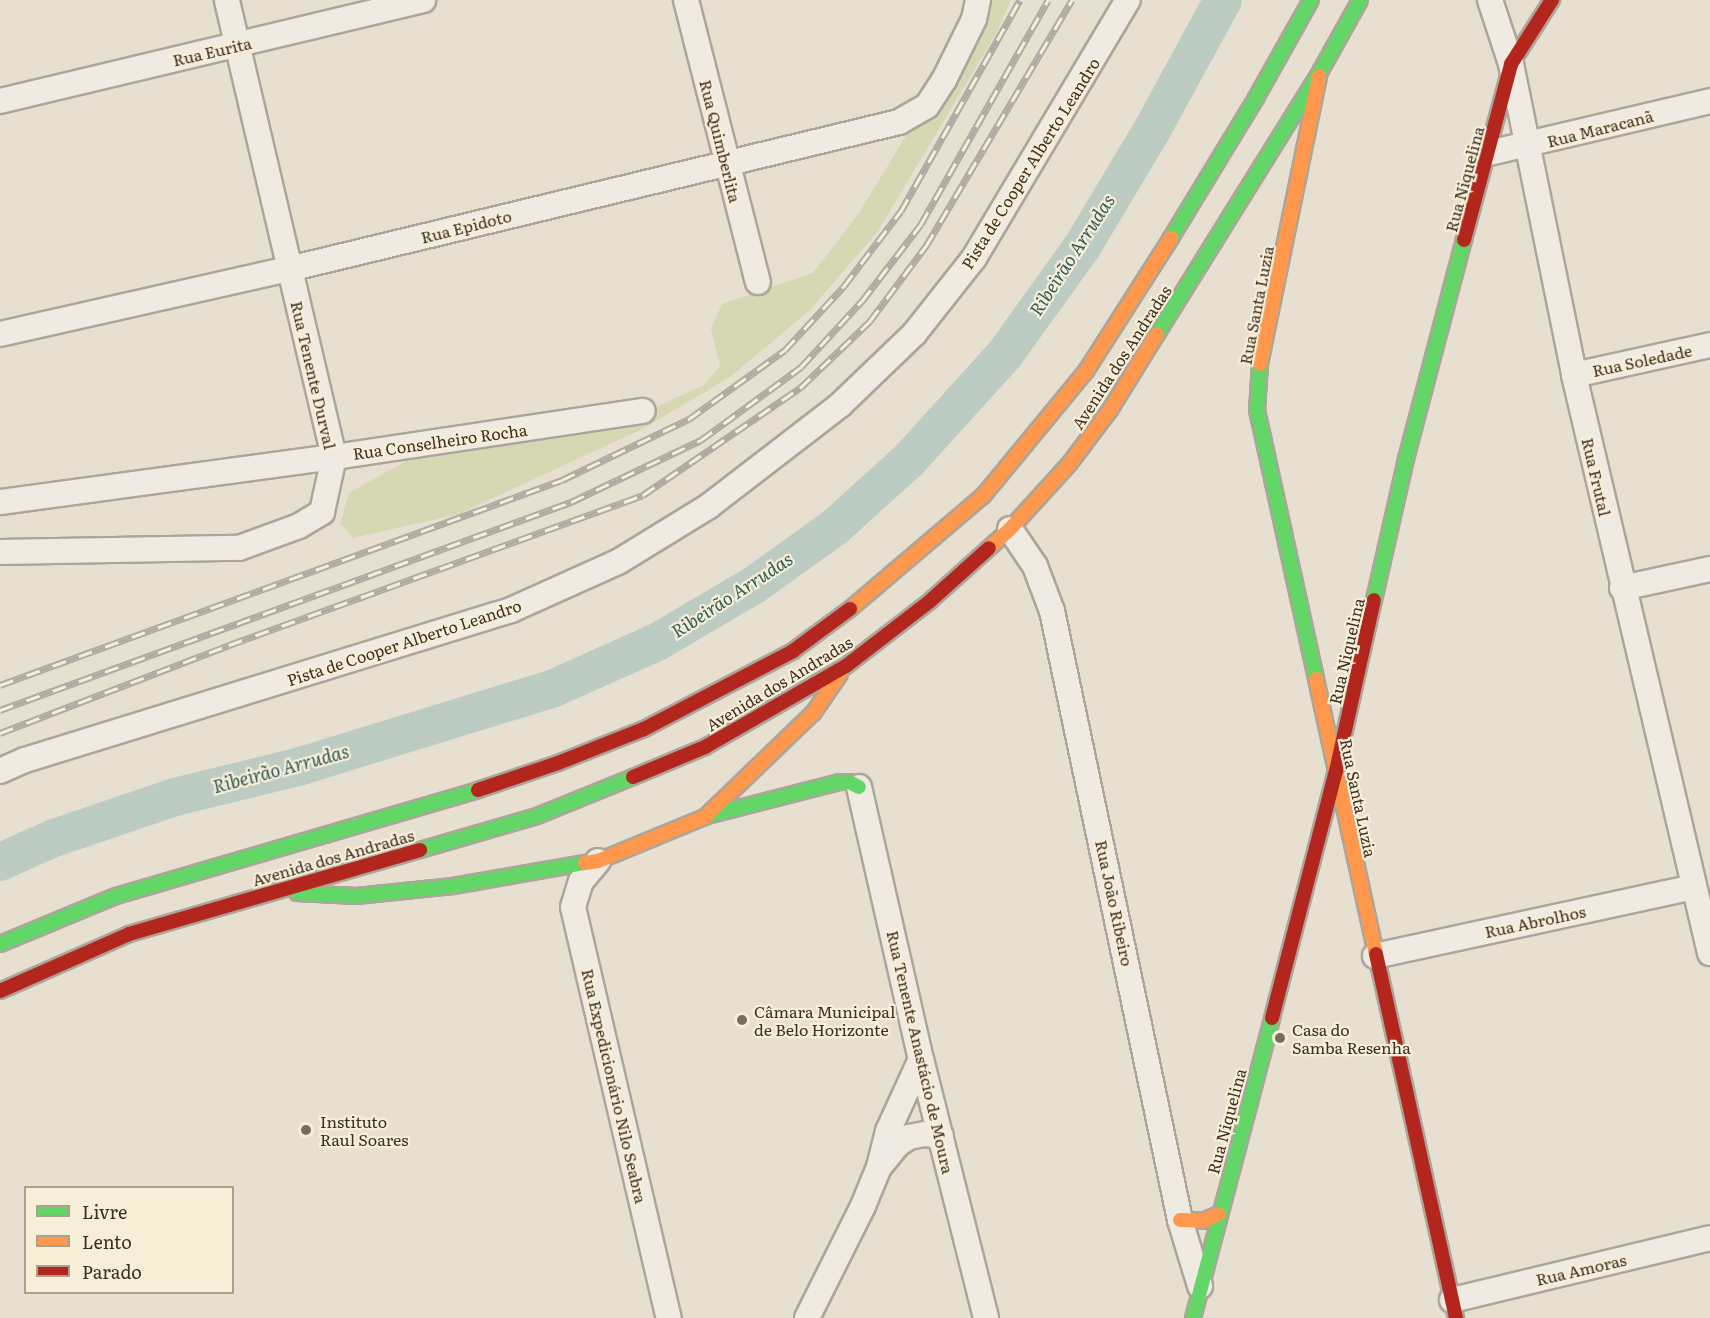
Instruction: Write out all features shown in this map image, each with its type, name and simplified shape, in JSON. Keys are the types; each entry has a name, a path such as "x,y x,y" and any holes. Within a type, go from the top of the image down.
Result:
{"main road":[{"name":"Avenida dos Andradas","path":"0,944 117,896 448,800 558,763 644,729 793,651 851,609 983,496 1086,371 1250,108 1311,0"},
{"name":"Avenida dos Andradas","path":"0,991 129,934 547,812 705,747 846,666 930,601 1010,529 1070,463 1110,410 1320,72 1360,0"},
{"name":"Rua Niquelina","path":"1193,1318 1336,771 1406,459 1511,64 1552,0"},
{"name":"Rua Santa Luzia","path":"1320,72 1260,357 1257,410 1454,1309"},
{"path":"705,817 814,712 846,666"},
{"path":"271,892 356,896 453,886 598,861 705,817 839,782 849,782 858,787"},
{"path":"1345,861 1353,868 1361,883"},
{"path":"1305,888 1329,862"},
{"path":"1180,1220 1203,1221 1219,1214"}],"street":[{"name":"Rua Tenente Durval","path":"0,502 334,457 227,0"},
{"name":"Rua Eurita","path":"0,101 423,0"},
{"name":"Rua Quimberlita","path":"686,0 758,282"},
{"name":"Rua Epidoto","path":"0,334 289,269 899,122 927,106 944,80 974,19 978,0"},
{"name":"Pista de Cooper Alberto Leandro","path":"0,771 25,760 511,610 618,562 709,506 840,405 914,334 974,258 1128,0"},
{"name":"Rua Frutal","path":"1490,0 1511,64 1574,375 1622,588 1710,953"},
{"name":"Rua Maracanã","path":"1489,153 1710,101"},
{"name":"Rua Soledade","path":"1574,375 1710,345"},
{"name":"Rua Conselheiro Rocha","path":"0,552 239,548 299,526 322,512 334,457 644,411"},
{"name":"Rua João Ribeiro","path":"1010,529 1035,566 1052,611 1180,1220 1200,1286"},
{"path":"1622,588 1710,568"},
{"name":"Rua Tenente Anastácio de Moura","path":"858,787 921,1059 986,1318"},
{"name":"Rua Expedicionário Nilo Seabra","path":"598,861 581,881 573,907 669,1318"},
{"name":"Rua Abrolhos","path":"1375,956 1694,887"},
{"path":"807,1318 863,1206 879,1167 888,1131 921,1059"},
{"path":"879,1167 897,1145 909,1137 925,1134 941,1136"},
{"name":"Rua Amoras","path":"1454,1309 1710,1239"}],"green space":[{"path":"985,0 1011,0 997,32 878,231 810,310 730,377 644,428 459,514 353,538 340,523 349,493 406,461 617,425 704,385 720,366 711,329 722,304 813,273 859,213 907,134 937,107"}],"waterway":[{"name":"Ribeirão Arrudas","path":"0,862 54,838 175,797 301,766 554,688 659,641 754,585 835,527 909,460 1005,354 1082,247 1152,130 1223,0"}],"railway":[{"path":"0,685 562,480 689,419 785,350 844,286 901,211 1020,0"},
{"path":"0,710 571,502 701,440 801,367 862,301 921,224 1048,0"},
{"path":"0,733 229,645 643,495 800,388 870,321 926,246 1072,0"}],"traffic: fast":[{"path":"1171,238 1256,98 1311,0"},
{"path":"1157,334 1320,72 1360,0"},
{"path":"1374,600 1406,459 1464,240"},
{"path":"1260,364 1257,410 1316,679"},
{"path":"420,850 537,816 633,777"},
{"path":"707,816 839,782 849,782 859,787"},
{"path":"0,944 116,896 478,790"},
{"path":"297,893 356,896 453,886 585,863"},
{"path":"1193,1318 1272,1018"}],"traffic: slow":[{"path":"1260,364 1319,76"},
{"path":"850,609 983,496 1086,371 1171,238"},
{"path":"989,548 1010,529 1070,463 1110,410 1157,334"},
{"path":"585,863 598,861 705,817 814,712 840,674"},
{"path":"1316,679 1376,954"},
{"path":"1180,1220 1203,1221 1219,1214"}],"traffic: jam":[{"path":"1464,240 1511,64 1552,0"},
{"path":"633,777 705,747 846,666 930,601 989,548"},
{"path":"1272,1018 1336,771 1374,600"},
{"path":"478,790 558,763 644,729 793,651 850,609"},
{"path":"0,991 129,934 420,850"},
{"path":"1376,954 1456,1318"}],"place":[{"name":"Câmara Municipal de Belo Horizonte","path":"742,1020"},
{"name":"Casa do Samba Resenha","path":"1280,1038"},
{"name":"Instituto Raul Soares","path":"306,1130"}]}
